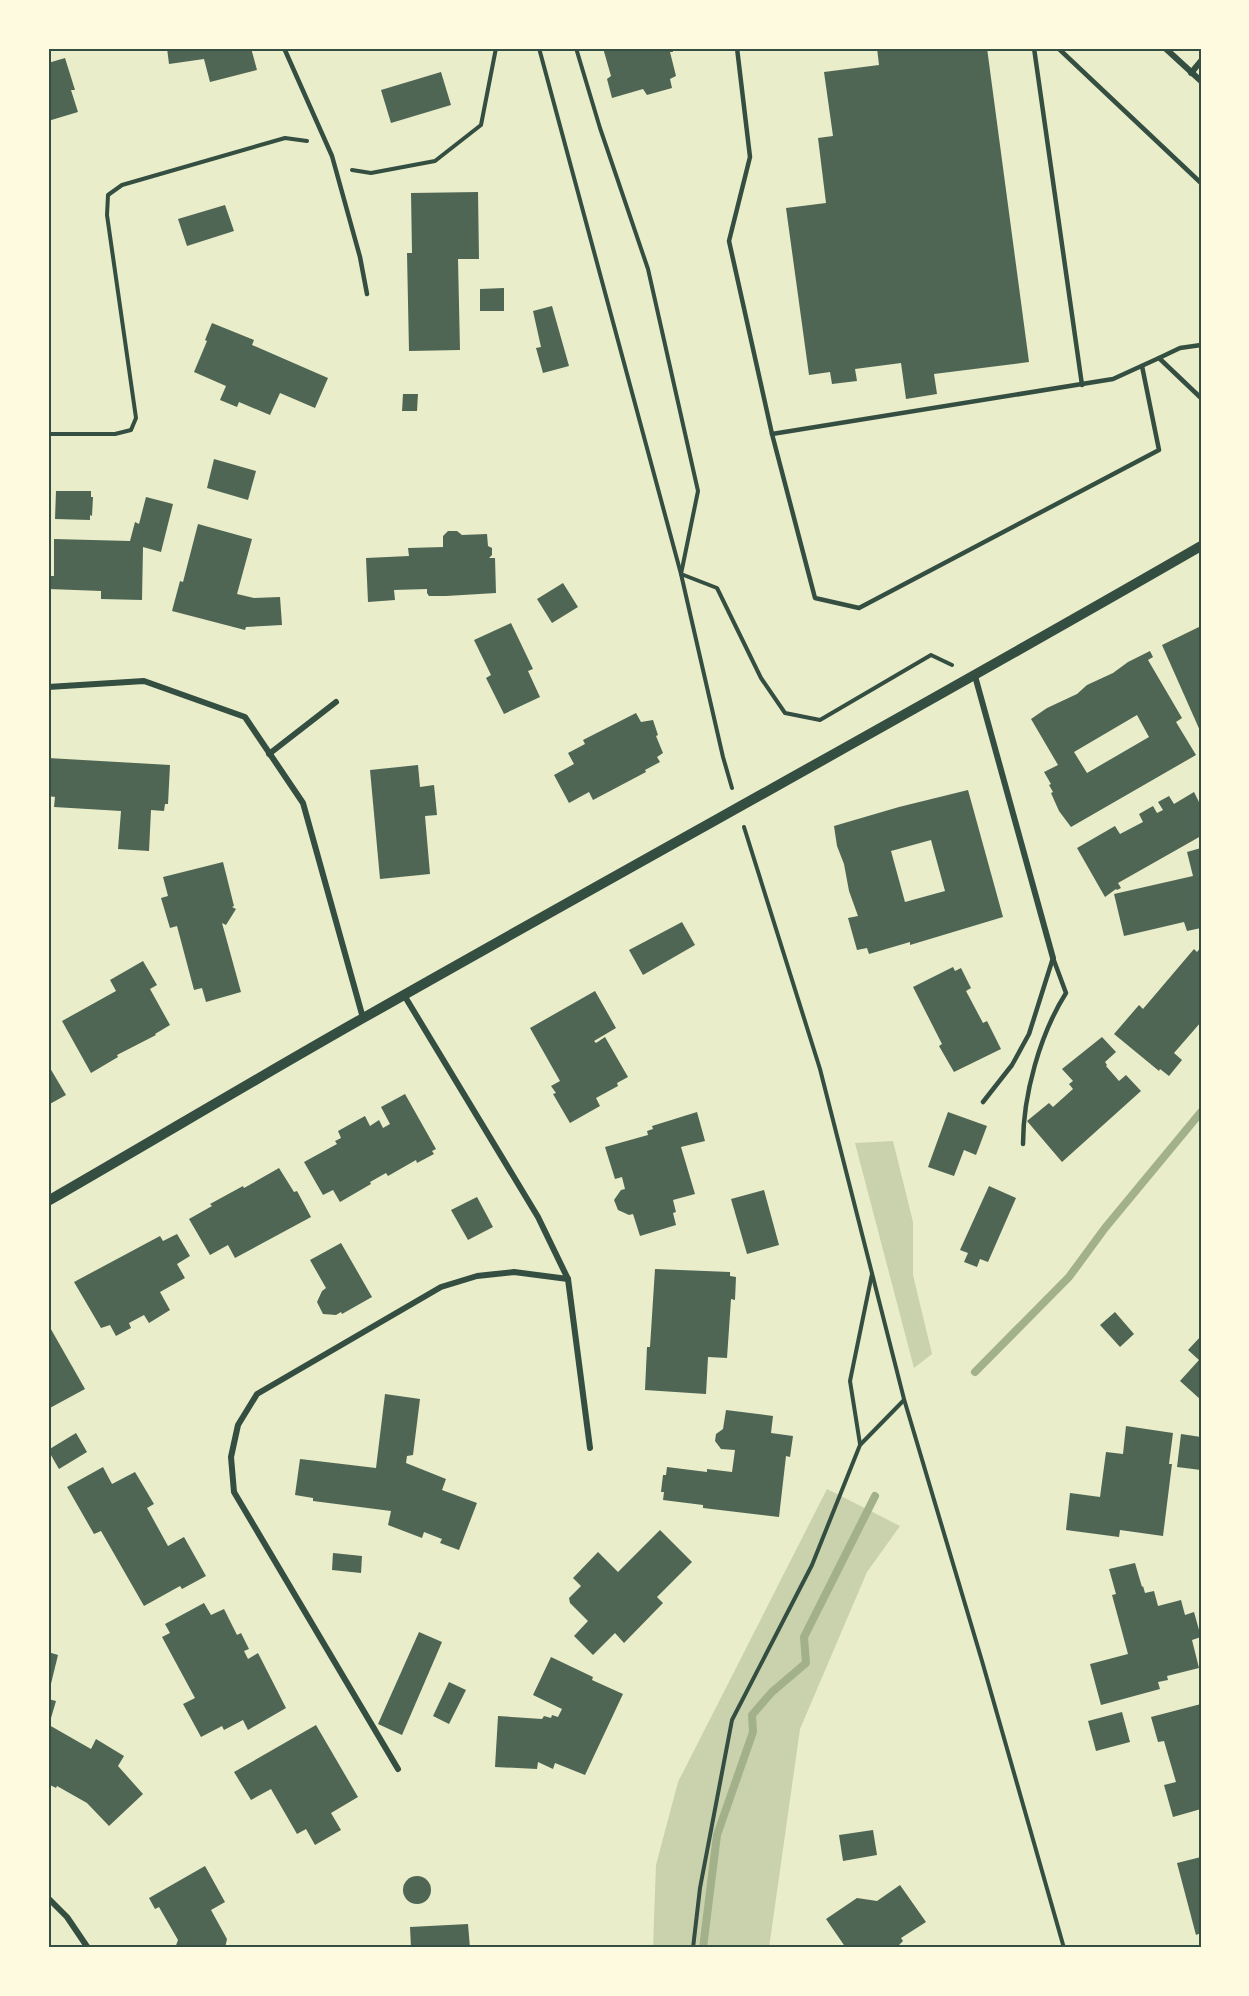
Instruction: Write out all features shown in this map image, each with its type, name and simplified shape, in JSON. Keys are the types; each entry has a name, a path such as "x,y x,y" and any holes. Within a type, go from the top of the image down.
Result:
{"street":[{"path":"1165,48 1201,81"},
{"path":"1191,73 1201,61"},
{"path":"48,1201 363,1018 975,676 1201,546"},
{"path":"975,676 1053,958"},
{"path":"48,687 144,681 245,717 303,803 363,1018"},
{"path":"269,754 336,702"},
{"path":"404,996 538,1217 568,1279 590,1449"},
{"path":"398,1769 234,1492 231,1457 238,1425 257,1394 441,1287 477,1276 514,1272 568,1279"},
{"path":"48,1898 67,1917 88,1948"}],"lane":[{"path":"284,48 333,162 360,257 367,294"},
{"path":"737,48 750,157 729,241 772,434 815,598 859,608 1159,450 1142,366"},
{"path":"1034,48 1082,385"},
{"path":"1058,48 1201,183"},
{"path":"772,434 1113,380 1180,348 1201,345"},
{"path":"1159,358 1201,398"},
{"path":"983,1102 1012,1065 1029,1035 1053,958"},
{"path":"1023,1143 1023,1121 1032,1079 1053,1014 1066,993 1053,958"}],"path":[{"path":"48,434 115,434 131,430 136,418 107,215 108,195 122,185 285,138 309,141 344,169 372,173 435,161 481,125 496,48"},
{"path":"538,48 681,574 723,757 733,791"},
{"path":"576,48 600,128 648,268 698,491 681,574"},
{"path":"681,574 717,588 761,678 785,713 820,720 931,655 975,676"},
{"path":"744,824 820,1069 904,1399 1064,1948"},
{"path":"860,1445 850,1381 872,1273"},
{"path":"693,1948 700,1888 732,1720 812,1566 860,1445 904,1399"}],"green space":[{"path":"893,1141 913,1222 913,1275 932,1354 914,1368 855,1143"},
{"path":"827,1489 900,1526 867,1572 800,1729 769,1948 653,1948 656,1865 678,1782"}],"building":[{"path":"167,48 251,48 257,70 210,82 204,59 169,64"},
{"path":"603,48 672,48 673,52 670,52 676,76 670,79 672,88 647,95 643,89 612,98 607,79 611,76"},
{"path":"877,48 987,48 1029,362 934,374 937,394 906,399 901,363 855,369 857,381 832,384 830,372 809,375 786,208 826,203 818,138 833,136 824,72 879,65"},
{"path":"65,58 75,90 71,90 78,112 48,121 48,63"},
{"path":"441,72 451,105 391,123 381,90"},
{"path":"478,192 479,259 458,259 460,350 409,351 407,253 412,253 411,193"},
{"path":"225,205 234,231 187,246 178,219"},
{"path":"504,288 504,311 480,311 480,289"},
{"path":"552,306 569,366 543,373 536,348 541,347 533,311"},
{"path":"212,323 254,340 252,345 328,378 315,408 280,393 270,415 239,402 237,407 220,400 226,386 194,372"},
{"path":"403,394 418,394 417,411 402,411"},
{"path":"214,459 256,471 248,500 207,488"},
{"path":"56,491 91,491 91,497 93,497 90,520 55,519"},
{"path":"146,497 173,504 161,552 143,547 142,600 101,599 101,591 49,589 50,576 54,576 54,539 130,541 135,522 139,524"},
{"path":"198,524 252,539 237,594 254,598 280,597 282,625 246,627 245,630 172,611 180,581 183,582"},
{"path":"448,531 457,531 462,535 487,534 488,546 492,548 492,555 489,558 495,558 496,593 429,596 427,589 394,590 395,600 368,602 366,558 409,556 408,548 443,547 443,536"},
{"path":"563,583 578,607 552,623 537,599"},
{"path":"511,623 533,669 528,671 540,697 504,714 486,678 491,675 474,640"},
{"path":"1201,626 1201,733 1162,645"},
{"path":"1150,651 1153,657 1148,660 1182,718 1176,722 1196,755 1071,827 1059,811 1051,793 1053,792 1049,785 1051,784 1044,772 1058,765 1031,719 1047,708 1077,694 1087,685 1113,673","holes":["1137,715 1149,737 1087,773 1074,752"]},
{"path":"636,713 641,722 653,720 663,753 657,757 660,762 593,800 589,792 569,803 554,775 574,764 568,753 585,744 583,740"},
{"path":"48,758 170,765 168,804 165,804 164,811 151,810 149,851 118,849 121,811 54,807 55,797 48,796"},
{"path":"418,765 420,787 434,785 437,815 425,816 430,874 380,879 370,770"},
{"path":"968,790 1003,917 910,945 910,942 869,954 867,948 857,950 848,918 858,916 837,846 834,826","holes":["931,840 945,891 905,902 891,851"]},
{"path":"1194,792 1201,806 1201,836 1118,883 1121,888 1105,897 1077,848 1115,826 1120,834 1143,822 1139,814 1153,806 1157,813 1163,810 1158,802 1169,796 1174,804"},
{"path":"1201,848 1201,928 1187,931 1184,922 1124,936 1114,894 1193,876 1187,852"},
{"path":"223,862 234,906 232,907 236,909 226,925 222,923 241,992 206,1002 202,988 194,990 177,926 170,928 161,898 168,896 163,877"},
{"path":"682,922 695,945 643,975 629,950"},
{"path":"1201,947 1201,1022 1174,1053 1182,1060 1169,1076 1160,1069 1159,1071 1114,1034 1139,1005 1143,1009 1194,949 1197,952"},
{"path":"143,961 157,985 150,989 170,1025 156,1035 117,1055 118,1057 91,1073 62,1021 116,991 110,980"},
{"path":"953,967 955,971 961,968 971,988 966,991 983,1023 987,1021 1001,1049 954,1072 939,1046 942,1044 913,987"},
{"path":"595,991 616,1028 594,1041 596,1043 605,1037 628,1077 617,1083 618,1086 596,1098 600,1106 570,1123 553,1094 556,1093 551,1086 560,1081 530,1028"},
{"path":"1102,1037 1116,1052 1105,1062 1106,1066 1119,1081 1126,1075 1141,1091 1062,1162 1027,1121 1049,1103 1053,1107 1073,1089 1069,1084 1073,1081 1062,1069"},
{"path":"50,1068 66,1095 48,1105 48,1069"},
{"path":"405,1094 436,1149 432,1151 434,1154 417,1163 416,1160 388,1176 386,1173 340,1202 333,1190 323,1195 304,1162 337,1144 335,1141 341,1138 338,1131 365,1116 370,1126 379,1120 383,1128 390,1124 381,1107"},
{"path":"697,1112 705,1141 681,1147 695,1194 673,1200 676,1225 640,1236 633,1214 629,1215 618,1210 614,1200 621,1190 625,1189 622,1177 615,1179 605,1147 648,1135 647,1131 653,1129 652,1126"},
{"path":"948,1112 987,1126 976,1155 964,1150 954,1176 928,1167"},
{"path":"279,1168 294,1192 297,1191 311,1217 235,1258 228,1245 210,1255 189,1219 212,1206 210,1204"},
{"path":"989,1186 1016,1198 988,1262 980,1259 977,1267 964,1262 968,1253 960,1250"},
{"path":"764,1190 779,1245 747,1254 731,1199"},
{"path":"477,1197 493,1227 468,1240 451,1210"},
{"path":"177,1234 190,1256 177,1264 185,1278 160,1292 170,1310 149,1323 144,1315 129,1323 131,1328 116,1336 110,1325 101,1328 74,1282 160,1236 163,1241"},
{"path":"341,1243 372,1297 342,1314 341,1312 336,1315 323,1314 317,1302 326,1288 310,1260"},
{"path":"655,1269 730,1272 730,1276 736,1277 735,1300 731,1299 727,1358 708,1357 706,1394 645,1390"},
{"path":"1115,1312 1134,1334 1120,1347 1100,1325"},
{"path":"48,1324 85,1389 48,1409"},
{"path":"1201,1336 1201,1400 1180,1381 1199,1360 1188,1350"},
{"path":"385,1394 420,1399 413,1455 407,1456 406,1463 446,1479 442,1490 477,1503 459,1550 440,1543 442,1539 424,1532 422,1538 388,1525 391,1511 313,1501 313,1498 295,1495 300,1459 376,1468"},
{"path":"726,1410 773,1416 771,1433 793,1436 790,1457 786,1456 779,1517 703,1508 703,1505 663,1500 664,1492 661,1492 663,1475 666,1475 667,1467 707,1472 707,1469 732,1472 735,1450 721,1449 715,1441 716,1434 723,1429"},
{"path":"1126,1426 1173,1433 1169,1464 1172,1464 1163,1536 1120,1530 1119,1537 1066,1530 1070,1493 1100,1497 1106,1452 1123,1454"},
{"path":"76,1433 87,1452 59,1469 48,1450"},
{"path":"1181,1434 1201,1437 1201,1470 1177,1467"},
{"path":"103,1467 112,1484 135,1472 154,1504 147,1508 168,1546 184,1537 206,1576 182,1589 180,1586 144,1606 101,1531 94,1534 67,1487"},
{"path":"660,1530 692,1562 657,1597 663,1603 624,1643 615,1633 593,1655 574,1636 588,1621 570,1603 569,1598 581,1586 573,1578 598,1552 618,1572"},
{"path":"333,1553 362,1556 361,1573 332,1570"},
{"path":"1135,1563 1145,1593 1154,1591 1158,1606 1181,1600 1185,1615 1194,1612 1201,1637 1192,1640 1199,1668 1167,1676 1168,1680 1158,1682 1160,1689 1101,1705 1090,1664 1128,1654 1112,1595 1116,1594 1109,1569"},
{"path":"204,1603 211,1615 224,1609 237,1635 241,1633 249,1649 244,1651 248,1659 258,1653 286,1708 248,1730 243,1720 224,1730 222,1726 201,1737 183,1704 195,1698 162,1637 170,1633 165,1624"},
{"path":"419,1632 442,1642 402,1735 378,1724"},
{"path":"48,1652 58,1655 49,1692 48,1692"},
{"path":"551,1657 623,1694 585,1775 555,1763 553,1769 538,1762 537,1769 495,1767 498,1716 542,1719 544,1716 551,1718 552,1715 558,1717 562,1709 533,1695"},
{"path":"449,1682 466,1690 449,1724 433,1716"},
{"path":"48,1699 56,1701 49,1725 91,1749 96,1739 124,1756 118,1766 143,1794 109,1826 87,1803 57,1786 56,1788 48,1784"},
{"path":"1201,1704 1201,1809 1173,1817 1164,1785 1176,1782 1164,1741 1158,1742 1151,1717"},
{"path":"1122,1712 1130,1742 1096,1751 1088,1721"},
{"path":"316,1725 358,1797 331,1813 341,1830 315,1845 306,1829 297,1834 271,1789 251,1800 234,1772"},
{"path":"873,1830 877,1855 843,1861 839,1835"},
{"path":"1201,1857 1201,1933 1196,1935 1177,1863"},
{"path":"205,1866 225,1902 211,1910 227,1939 225,1948 175,1948 178,1940 159,1907 155,1909 149,1898"},
{"path":"417,1876 427,1880 431,1890 427,1900 417,1904 407,1900 403,1890 407,1880"},
{"path":"900,1885 926,1922 901,1938 903,1941 896,1948 846,1948 826,1919 857,1898 877,1901"},
{"path":"468,1924 470,1948 411,1948 410,1927"}],"waterway":[{"path":"975,1372 1069,1277 1105,1228 1201,1112"},
{"path":"703,1948 717,1835 753,1732 752,1715 772,1692 806,1663 804,1637 875,1496"}]}
